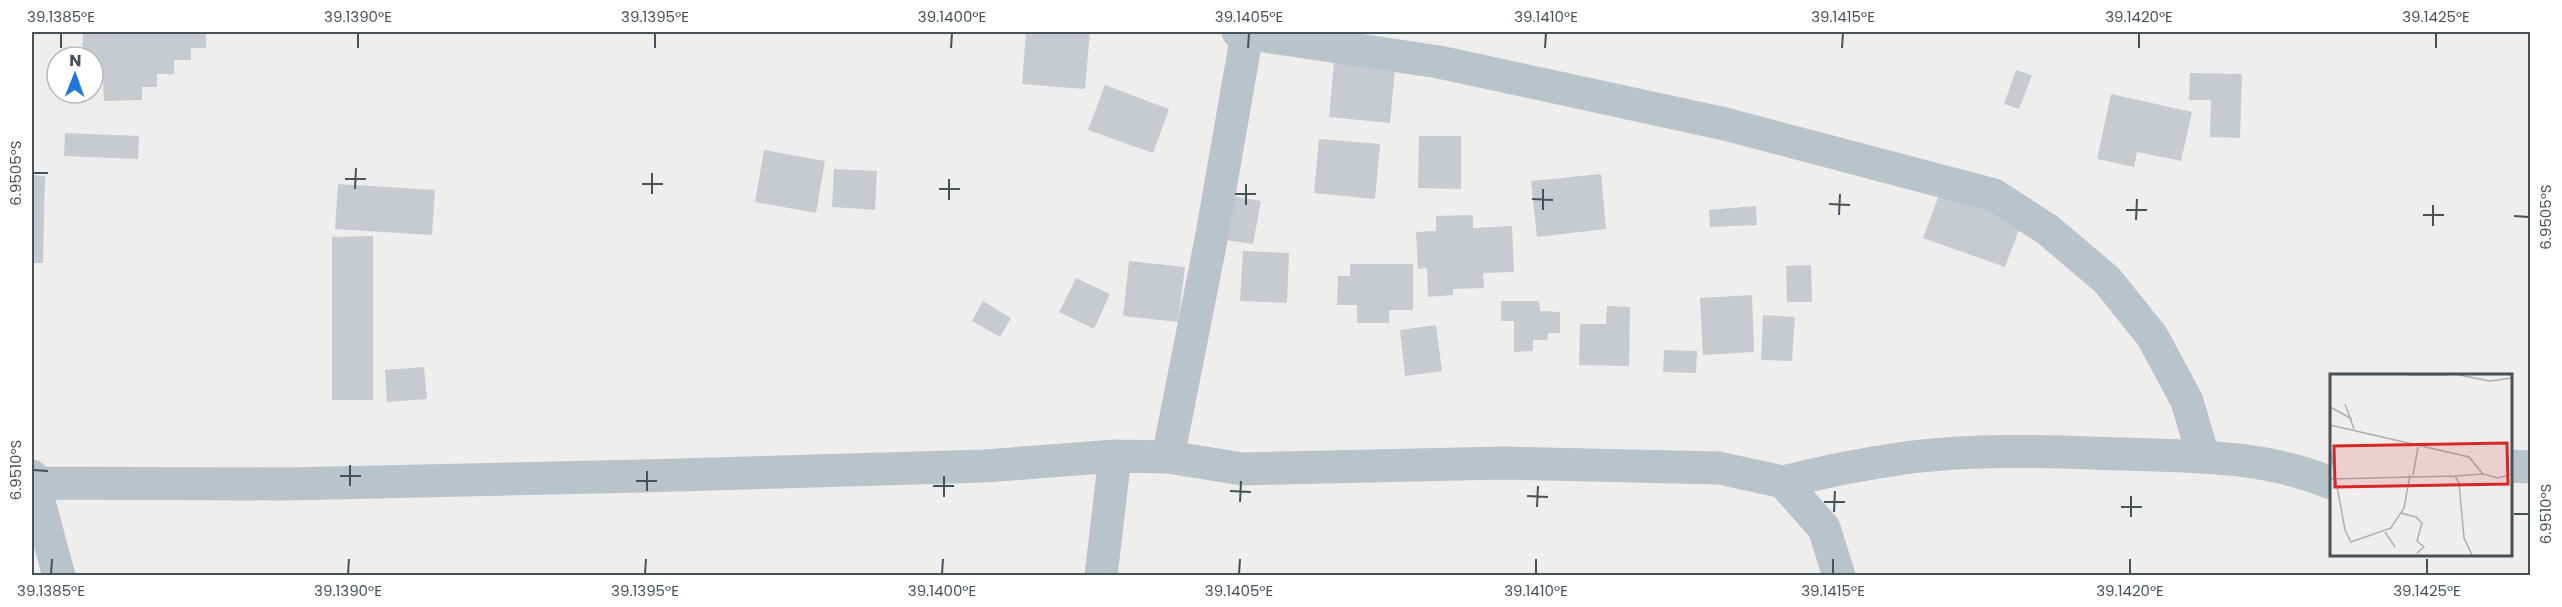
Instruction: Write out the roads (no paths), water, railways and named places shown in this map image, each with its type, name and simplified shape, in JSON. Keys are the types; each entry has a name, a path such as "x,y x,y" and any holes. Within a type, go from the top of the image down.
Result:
{"street":[{"path":"1168,457 1211,240 1243,33 1439,62 1725,124 1994,195 2048,230 2107,280 2146,328 2187,402 2203,456"},
{"path":"59,576 32,481 286,484 665,476 985,466 1115,456 1168,457 1242,469 1504,463 1719,468 1783,482 1846,467 1914,457 1971,452 2203,456 2302,471 2330,483"},
{"path":"1101,576 1115,456"},
{"path":"2511,465 2530,467"},
{"path":"1783,482 1824,528 1839,576"}]}
